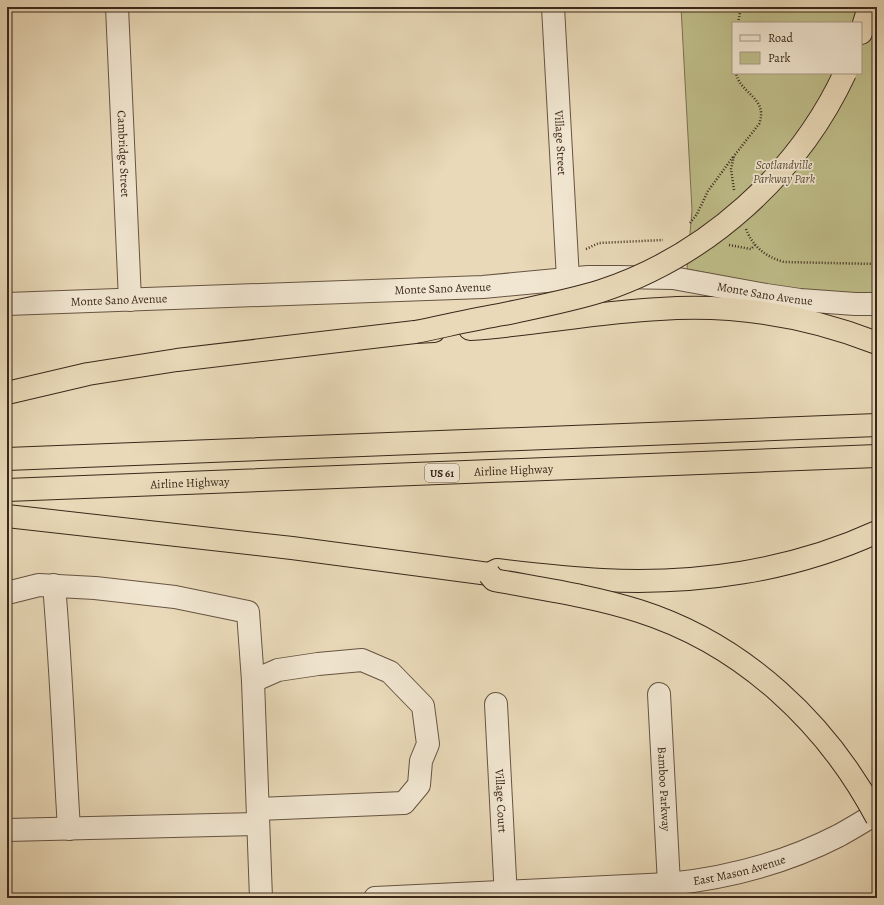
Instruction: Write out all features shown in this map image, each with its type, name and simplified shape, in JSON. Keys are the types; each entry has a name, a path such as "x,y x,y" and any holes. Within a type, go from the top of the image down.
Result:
{"highway":[{"path":"862,30 869,7"},
{"path":"415,332 546,305 586,295 616,285 666,263 720,227 756,197 772,181 806,141 828,105 844,74"},
{"path":"7,393 88,374 177,360 415,332 476,329 638,310 698,308 743,310 790,317 830,327 877,343"},
{"path":"7,459 877,425"},
{"name":"Airline Highway","path":"7,490 877,456"},
{"path":"7,516 292,548 489,574 496,570 587,579 632,581 728,575 808,557 877,532"},
{"path":"489,574 494,580 640,611 702,638 722,650 767,681 789,700 818,730 851,774 877,818"}],"street":[{"name":"Cambridge Street","path":"118,7 130,300"},
{"name":"Village Street","path":"553,7 568,279"},
{"name":"Monte Sano Avenue","path":"7,304 483,287 568,279 619,277 673,278 800,300 848,304 877,304"},
{"path":"7,593 38,584 95,588 175,597 248,612 253,681 260,887"},
{"path":"54,585 61,657 68,829"},
{"path":"7,830 68,829 258,816 404,803 419,785 421,761 428,744 423,706 390,672 362,660 318,664 278,670 253,681"},
{"name":"Bamboo Parkway","path":"659,694 668,884"},
{"name":"Village Court","path":"496,704 506,895"},
{"name":"East Mason Avenue","path":"375,898 506,895 668,884 711,879 787,859 839,836 877,813"}],"path":[{"path":"738,22 741,7"},
{"path":"687,228 697,214 708,191 734,156"},
{"path":"567,257 599,243 667,240"}],"green space":[{"name":"Scotlandville Parkway Park","path":"681,7 877,7 877,293 797,289 687,269 692,210"}]}
